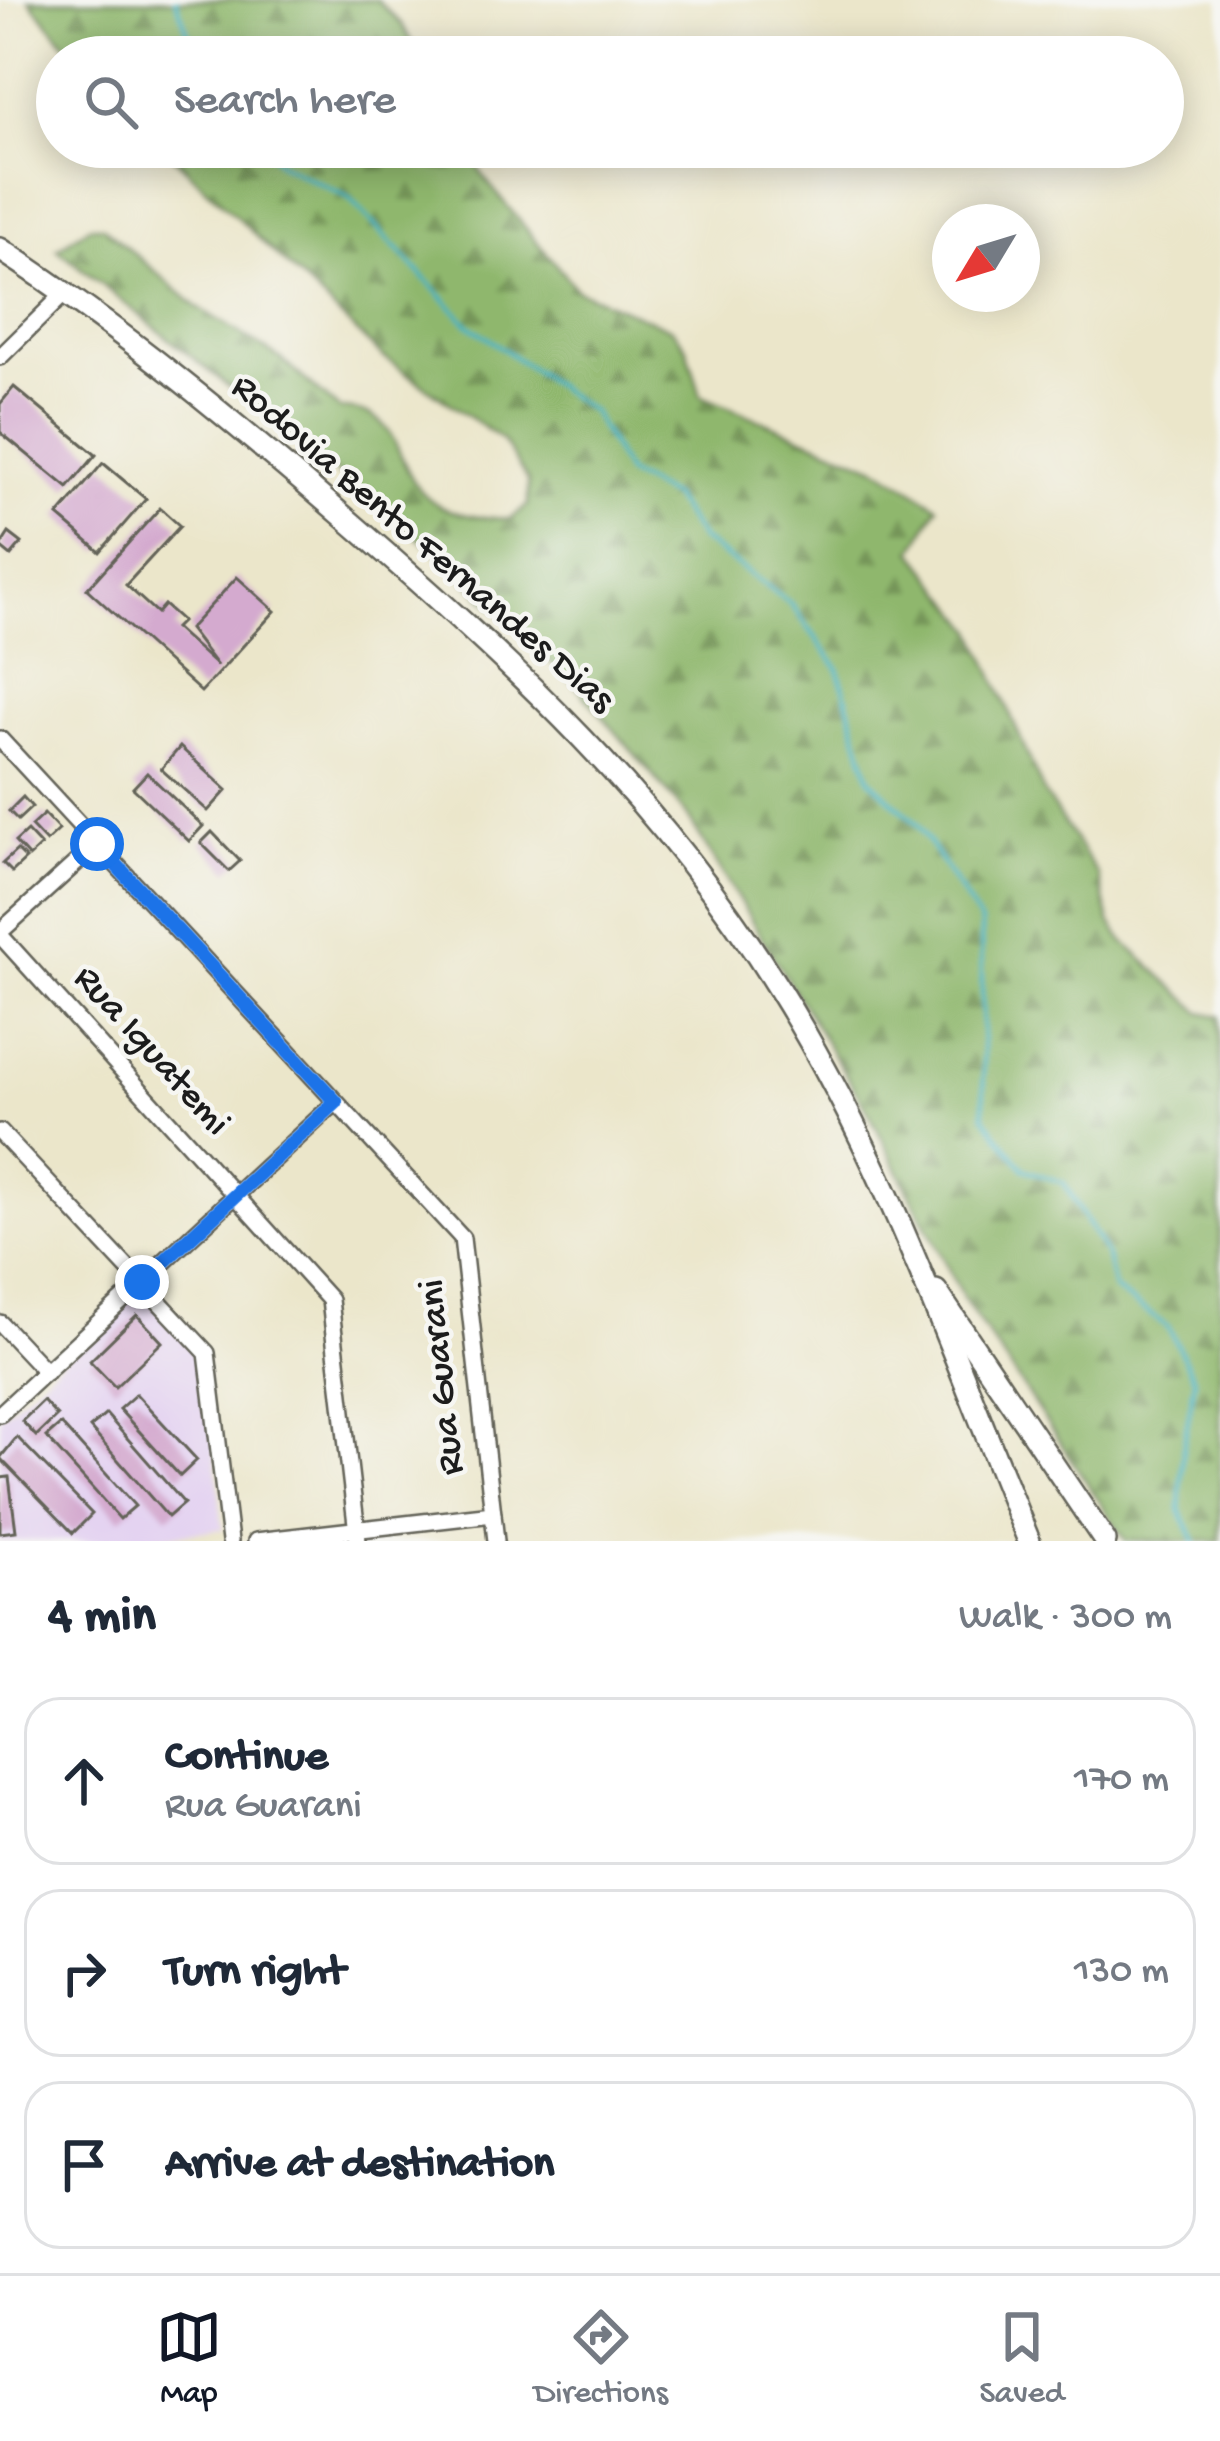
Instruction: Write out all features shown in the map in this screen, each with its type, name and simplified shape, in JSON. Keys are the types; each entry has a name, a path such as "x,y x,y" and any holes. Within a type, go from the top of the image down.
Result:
{"highway":[{"name":"Rodovia Bento Fernandes Dias","path":"0,249 66,292 262,446 496,648 604,755 702,874 779,989 863,1138 1029,1541"},
{"name":"Rodovia Bento Fernandes Dias","path":"916,1261 1105,1541"}],"street":[{"path":"0,357 66,292"},
{"name":"Rua Guarani","path":"0,739 462,1238 496,1541"},
{"path":"0,934 97,844"},
{"name":"Rua Iguatemi","path":"0,934 330,1300 357,1535"},
{"path":"0,1414 336,1102"},
{"path":"0,1132 207,1353 230,1541"},
{"path":"0,1323 46,1372"},
{"path":"256,1541 357,1535 493,1514"}],"shaded area":[{"path":"142,1288 205,1356 223,1529 123,1541 0,1541 0,1417"}],"green space":[{"path":"29,0 377,0 408,36 59,36"},
{"path":"185,168 478,168 577,290 673,329 687,348 701,396 877,467 938,506 913,551 974,630 1044,793 1098,875 1110,922 1123,941 1201,1012 1220,1016 1220,1541 1126,1541 963,1298 868,1111 686,814 579,689 433,550 57,249 90,226 102,226 196,306 281,359 339,409 377,419 410,476 443,508 510,519 528,505 528,481 502,440 382,356"}],"building":[{"path":"14,387 96,455 68,488 0,432 0,404"},
{"path":"103,463 146,499 100,552 58,516"},
{"path":"160,508 180,526 126,585 157,613 164,605 182,621 175,628 217,666 189,629 237,577 275,611 201,692 87,589"},
{"path":"9,533 22,543 11,556 0,547"},
{"path":"180,747 227,790 208,811 161,769"},
{"path":"147,773 203,826 189,841 133,788"},
{"path":"23,797 32,807 18,820 9,811"},
{"path":"44,814 59,830 46,842 31,826"},
{"path":"27,831 41,846 29,857 15,842"},
{"path":"212,832 240,861 229,871 201,843"},
{"path":"17,850 26,859 12,872 3,863"},
{"path":"137,1315 162,1342 115,1387 90,1361"},
{"path":"136,1394 197,1460 180,1476 119,1409"},
{"path":"43,1401 57,1416 36,1436 22,1421"},
{"path":"106,1414 184,1503 168,1517 90,1428"},
{"path":"61,1424 135,1506 120,1519 46,1437"},
{"path":"17,1437 92,1514 73,1533 0,1458"},
{"path":"9,1477 16,1531 0,1533 0,1478"}],"waterway":[{"path":"176,0 189,36"},
{"path":"288,168 348,197 468,324 592,412 627,474 672,497 701,539 791,604 838,668 870,779 917,824 981,923 984,1116 1024,1169 1064,1183 1107,1257 1114,1289 1168,1327 1195,1380 1183,1448 1180,1510 1195,1541"}],"route":[{"path":"97,844 336,1102 142,1282"}]}
